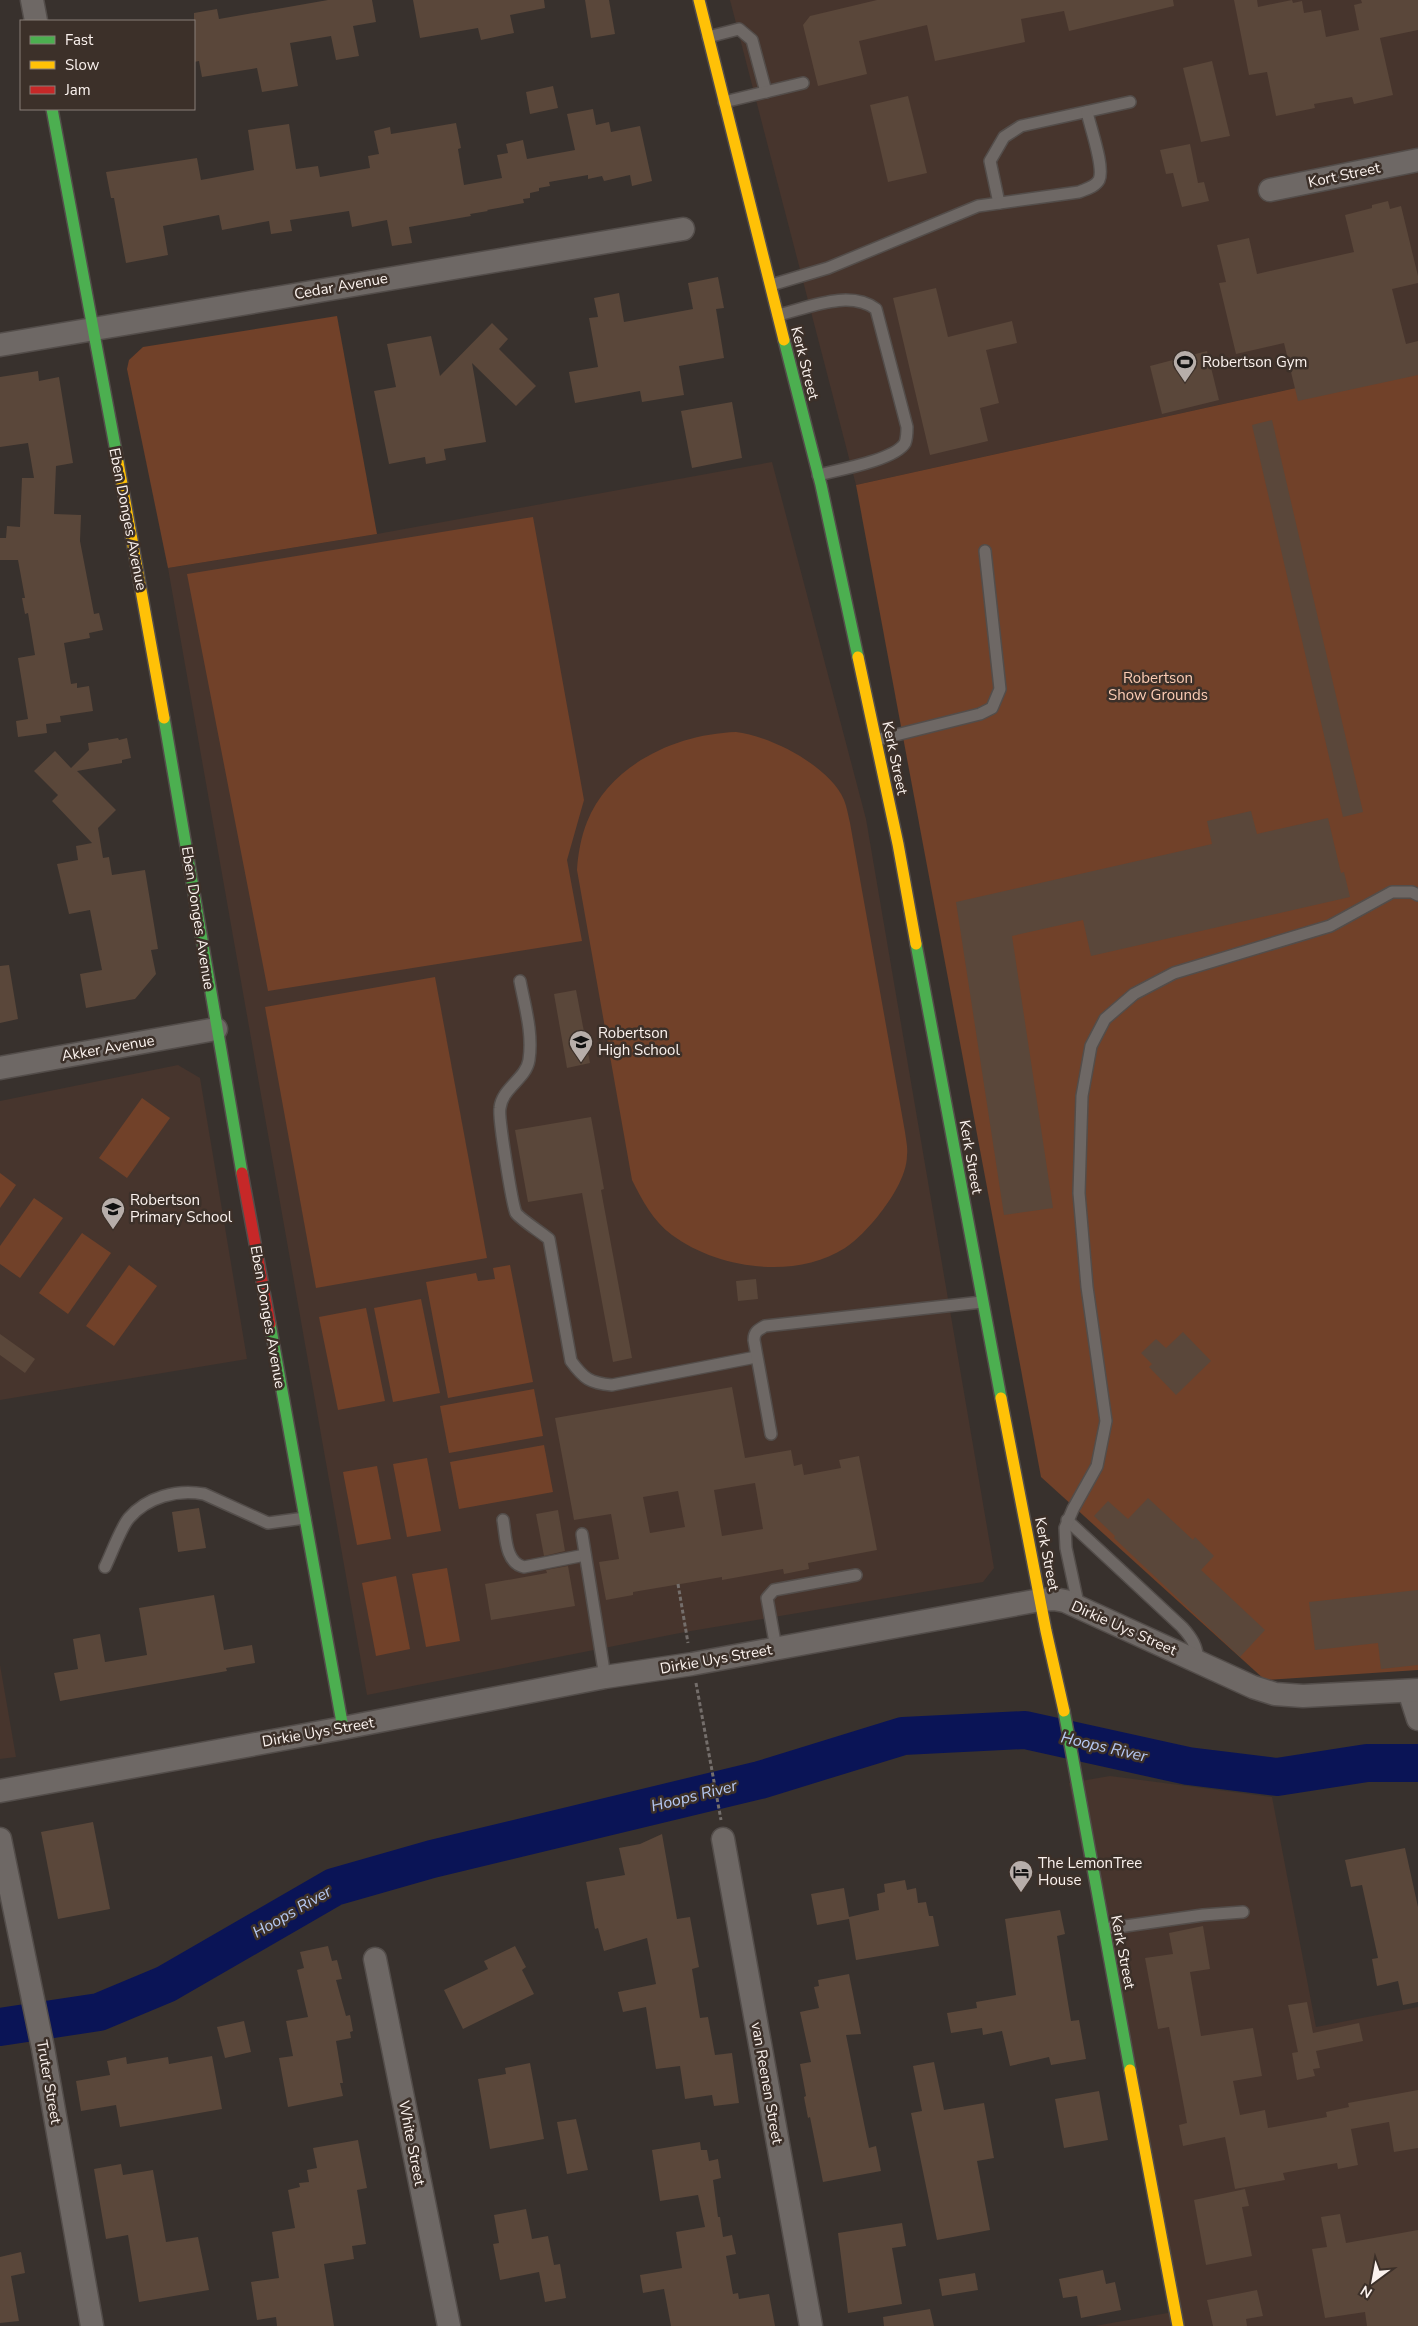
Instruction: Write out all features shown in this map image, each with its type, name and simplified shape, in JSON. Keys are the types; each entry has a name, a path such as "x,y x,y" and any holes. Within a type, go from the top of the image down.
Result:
{"street":[{"path":"32,0 36,20"},
{"name":"Kerk Street","path":"699,0 818,475 898,844 982,1302 1040,1600 1063,1705 1178,2326"},
{"name":"Eben Donges Avenue","path":"52,110 156,669 216,1029 343,1728"},
{"name":"Kort Street","path":"1270,190 1418,160"},
{"name":"Cedar Avenue","path":"0,345 683,229"},
{"name":"Akker Avenue","path":"0,1068 216,1029"},
{"name":"Dirkie Uys Street","path":"0,1791 343,1728 605,1677 692,1664 1040,1600 1054,1599 1079,1608 1253,1687 1275,1694 1302,1696 1414,1690"},
{"path":"1414,1690 1418,1719"},
{"name":"Truter Street","path":"0,1839 43,2048 92,2326"},
{"name":"van Reenen Street","path":"723,1839 811,2326"},
{"name":"White Street","path":"376,1959 449,2326"}],"lane":[{"path":"708,37 739,30 749,36 752,40 766,92"},
{"path":"724,102 803,83"},
{"path":"999,202 990,161 1004,137 1021,126 1130,102"},
{"path":"770,285 828,268 978,206 1079,192 1098,182 1102,172 1086,112"},
{"path":"778,315 853,299 864,301 876,309 907,428 905,443 897,451 881,458 818,475"},
{"path":"876,740 980,714 992,708 1000,689 985,551"},
{"path":"1079,1608 1066,1548 1067,1520 1098,1466 1106,1421 1087,1287 1079,1193 1082,1096 1091,1046 1105,1019 1134,994 1174,973 1330,926 1392,892 1412,892 1418,895"},
{"path":"520,981 530,1037 528,1062 518,1080 509,1088 500,1107 508,1172 512,1199 517,1214 549,1239 571,1361 580,1374 594,1383 612,1385 756,1357"},
{"path":"771,1434 756,1357 754,1334 765,1326 982,1302"},
{"path":"105,1567 128,1519 144,1505 175,1494 195,1492 204,1494 268,1523 305,1518"},
{"path":"503,1520 510,1558 519,1566 524,1567 585,1555"},
{"path":"1067,1520 1182,1627 1192,1639 1197,1649 1198,1661"},
{"path":"582,1534 605,1677"},
{"path":"776,1648 768,1598 770,1593 774,1590 856,1575"},
{"path":"1103,1929 1203,1914 1243,1912"}],"path":[{"path":"709,1745 721,1809"}],"shaded area":[{"path":"730,0 1418,0 1418,361 856,485"},
{"name":"Robertson High School","path":"772,462 866,819 994,1568 983,1582 685,1632 367,1695 168,568 377,534"},
{"name":"Robertson Primary School","path":"178,1065 200,1078 247,1359 0,1400 0,1101"},
{"path":"0,1665 16,1757 0,1759"},
{"path":"1110,1776 1272,1797 1316,2027 1418,2007 1418,2326 1095,2326 1173,2312 1069,1783"}],"green space":[{"path":"337,316 377,534 168,568 127,369 129,360 143,347"},
{"name":"Robertson Show Grounds","path":"1418,361 1418,1670 1265,1680 1041,1477 856,485"},
{"path":"533,517 584,800 567,860 582,941 268,991 187,574"},
{"path":"736,732 765,740 798,755 826,776 837,787 844,800 850,823 907,1147 906,1163 901,1180 888,1203 867,1229 845,1248 825,1258 803,1264 780,1267 734,1262 711,1256 691,1247 672,1235 659,1223 636,1188 632,1180 577,870 580,846 587,822 598,802 612,784 629,769 648,756 669,746 714,734"},
{"path":"435,977 487,1258 316,1288 265,1007"},
{"path":"142,1098 170,1118 127,1178 99,1158"},
{"path":"0,1173 16,1185 0,1208"},
{"path":"34,1198 63,1218 20,1278 0,1264 0,1246"},
{"path":"82,1233 111,1253 68,1314 39,1293"},
{"path":"129,1265 157,1286 114,1346 86,1326"},
{"path":"510,1265 533,1382 448,1398 426,1282 476,1273 478,1281 495,1279 493,1268"},
{"path":"421,1299 440,1393 393,1402 374,1308"},
{"path":"366,1308 385,1401 338,1410 319,1317"},
{"path":"534,1389 543,1436 449,1453 440,1406"},
{"path":"544,1445 553,1492 459,1509 450,1462"},
{"path":"427,1458 441,1531 407,1537 393,1464"},
{"path":"377,1466 391,1539 357,1545 343,1472"},
{"path":"447,1568 460,1641 426,1647 412,1574"},
{"path":"396,1576 410,1649 376,1656 362,1583"}],"building":[{"path":"328,0 372,0 376,22 353,26 359,56 336,60 331,36 290,43 298,86 262,92 257,68 202,77 199,61 195,62 194,13 217,9 219,19"},
{"path":"413,0 544,0 545,8 510,15 514,33 481,40 478,28 420,38"},
{"path":"585,0 609,0 615,34 591,38"},
{"path":"877,0 1173,0 1174,6 1069,31 1064,11 1021,19 1025,42 935,61 927,25 859,41 867,74 818,86 803,25 810,16"},
{"path":"1234,0 1257,0 1258,7 1292,0 1293,3 1302,1 1304,13 1321,10 1326,37 1359,30 1354,5 1362,3 1361,0 1418,0 1418,30 1380,38 1393,95 1354,104 1352,97 1314,104 1315,108 1276,116 1267,72 1249,75"},
{"path":"1212,61 1230,136 1201,142 1183,68"},
{"path":"553,86 558,108 530,114 526,92"},
{"path":"908,96 927,173 888,182 870,105"},
{"path":"593,109 596,125 609,122 611,132 640,126 652,181 632,186 630,175 604,181 602,176 588,179 588,175 549,182 550,186 539,188 539,191 530,193 530,198 523,199 524,203 470,214 471,216 409,227 412,243 392,246 387,220 352,227 349,211 290,220 292,231 271,234 269,221 222,230 219,215 163,226 168,255 126,263 114,198 111,198 106,172 197,158 201,180 254,170 248,130 289,124 296,169 318,166 320,177 370,168 368,156 379,154 374,131 390,127 391,134 456,123 461,148 458,149 464,185 502,178 497,155 508,153 506,144 523,140 527,159 575,150 567,114"},
{"path":"1190,144 1198,183 1204,182 1209,201 1182,207 1173,173 1166,174 1160,150"},
{"path":"1388,201 1390,209 1401,206 1418,276 1418,283 1392,289 1406,344 1418,341 1418,375 1298,401 1284,343 1236,354 1219,283 1226,282 1217,245 1249,238 1257,274 1354,252 1345,215 1372,208 1372,205"},
{"path":"718,277 724,308 716,309 724,358 679,366 684,395 642,402 640,391 575,403 569,372 598,367 589,318 598,317 594,298 619,293 624,322 693,309 688,283"},
{"path":"936,288 948,337 1012,321 1017,343 986,350 999,403 980,408 988,441 930,455 893,298"},
{"path":"492,323 508,339 499,349 536,386 516,406 472,363 486,442 444,449 446,460 426,464 425,457 389,464 374,391 396,387 387,344 431,336 440,376"},
{"name":"Robertson Gym","path":"1207,351 1219,400 1162,414 1150,366"},
{"path":"38,371 39,381 59,377 73,463 56,466 54,514 81,515 80,541 94,614 99,613 103,630 89,633 90,638 64,643 71,684 77,683 77,688 89,686 93,711 60,716 61,722 46,724 47,733 18,737 16,721 28,719 18,658 35,655 28,613 25,614 22,598 25,598 18,560 0,560 0,538 6,538 7,526 20,527 22,478 34,478 28,443 0,447 0,377"},
{"path":"732,402 742,458 692,468 681,411"},
{"path":"1272,420 1363,812 1343,817 1252,425"},
{"path":"118,738 119,740 127,738 131,758 122,760 122,763 77,771 116,810 98,828 103,858 109,857 112,875 145,870 158,949 151,950 156,974 135,999 86,1008 80,974 102,970 90,910 69,914 57,864 78,860 76,846 92,843 52,801 58,795 34,771 55,751 71,768 89,750 88,743"},
{"path":"1251,811 1257,834 1328,818 1341,873 1344,872 1350,897 1091,956 1083,920 1012,936 1053,1208 1004,1215 956,902 1212,844 1207,821"},
{"path":"9,965 18,1019 0,1023 0,966"},
{"path":"576,990 590,1063 567,1068 554,994"},
{"path":"591,1117 604,1189 601,1190 632,1358 613,1362 582,1193 528,1202 515,1130"},
{"path":"756,1279 758,1299 738,1301 736,1281"},
{"path":"1183,1332 1211,1361 1176,1395 1149,1367 1152,1364 1141,1353 1156,1339 1166,1348"},
{"path":"0,1334 35,1359 25,1373 0,1355"},
{"path":"732,1387 745,1458 791,1450 794,1466 802,1464 804,1475 841,1468 839,1460 859,1456 877,1550 808,1563 809,1569 784,1574 783,1569 722,1580 722,1577 633,1592 633,1595 606,1600 599,1562 619,1559 611,1514 574,1520 555,1418","holes":["755,1483 763,1529 722,1536 714,1490","678,1491 685,1527 650,1533 643,1497"]},
{"path":"1148,1498 1193,1540 1195,1537 1214,1556 1201,1570 1265,1630 1240,1657 1114,1538 1115,1536 1094,1516 1108,1501 1128,1519"},
{"path":"199,1508 206,1548 178,1552 172,1512"},
{"path":"558,1510 565,1551 544,1556 536,1514"},
{"path":"568,1566 575,1606 491,1620 485,1584 547,1573 546,1570"},
{"path":"1418,1590 1418,1665 1381,1669 1378,1643 1315,1650 1309,1602"},
{"path":"214,1595 224,1650 252,1645 255,1663 226,1668 227,1671 60,1701 54,1673 78,1669 73,1639 100,1634 105,1662 147,1655 139,1608"},
{"path":"93,1822 110,1909 58,1919 41,1832"},
{"path":"662,1834 677,1919 690,1917 699,1967 692,1969 700,2018 708,2017 715,2055 732,2053 739,2103 714,2106 712,2095 685,2099 680,2066 656,2069 646,2007 623,2012 618,1992 656,1984 647,1938 604,1951 598,1928 595,1929 586,1882 625,1875 619,1848 640,1844"},
{"path":"1405,1848 1418,1907 1418,2002 1403,2005 1398,1981 1377,1986 1372,1959 1378,1958 1362,1885 1351,1887 1345,1860"},
{"path":"905,1880 907,1890 916,1888 918,1903 926,1902 929,1916 933,1916 939,1946 856,1960 849,1919 817,1925 811,1894 844,1888 849,1917 879,1910 877,1894 885,1892 884,1884"},
{"path":"1060,1910 1065,1934 1057,1936 1071,2021 1079,2020 1086,2059 1051,2065 1049,2057 1010,2066 1002,2031 983,2035 982,2028 951,2033 947,2013 977,2008 976,2002 1016,1995 1005,1919"},
{"path":"1203,1926 1210,1969 1190,1972 1201,2036 1253,2028 1262,2076 1233,2081 1240,2115 1265,2110 1268,2128 1327,2117 1326,2112 1349,2107 1348,2103 1418,2090 1418,2148 1394,2152 1389,2122 1351,2129 1358,2165 1338,2169 1337,2163 1283,2173 1285,2180 1235,2189 1225,2137 1183,2146 1179,2125 1187,2123 1169,2027 1158,2029 1145,1958 1173,1954 1169,1933"},
{"path":"328,1946 332,1961 337,1960 342,1979 336,1980 346,2016 350,2015 353,2031 350,2032 351,2038 336,2041 343,2083 340,2083 343,2096 288,2107 279,2058 293,2056 286,2021 308,2017 297,1970 304,1968 300,1952"},
{"path":"515,1946 526,1967 522,1970 534,1994 463,2029 444,1990 488,1969 484,1961"},
{"path":"849,1974 861,2034 846,2035 869,2148 876,2146 881,2171 823,2182 804,2097 806,2096 800,2064 811,2062 800,2012 819,2008 814,1987 819,1986 818,1980"},
{"path":"1307,2002 1313,2033 1359,2023 1363,2041 1316,2051 1320,2068 1313,2069 1315,2076 1297,2080 1292,2053 1298,2052 1288,2005"},
{"path":"244,2021 251,2052 225,2058 217,2027"},
{"path":"212,2056 222,2109 120,2127 116,2105 81,2111 76,2081 110,2075 107,2061 126,2057 127,2064 168,2057 169,2064"},
{"path":"934,2062 944,2110 984,2103 994,2158 977,2161 990,2230 937,2240 911,2113 922,2111 913,2066"},
{"path":"530,2063 544,2139 490,2149 478,2079 506,2074 505,2068"},
{"path":"1099,2091 1108,2140 1064,2148 1055,2099"},
{"path":"576,2119 588,2170 567,2174 557,2122"},
{"path":"358,2140 367,2188 357,2190 366,2244 352,2246 354,2259 324,2264 334,2326 277,2326 276,2317 257,2320 251,2282 279,2278 272,2232 295,2228 288,2190 300,2187 299,2183 309,2182 307,2170 317,2168 313,2148"},
{"path":"700,2142 701,2150 707,2150 709,2161 718,2159 721,2178 713,2180 718,2217 720,2217 723,2237 732,2235 736,2254 726,2256 733,2294 738,2293 739,2299 769,2294 775,2326 671,2326 664,2289 643,2293 640,2275 682,2268 676,2232 705,2227 698,2195 660,2201 652,2150"},
{"path":"121,2164 123,2175 153,2170 166,2242 198,2237 209,2290 139,2302 128,2235 106,2239 94,2169"},
{"path":"1245,2189 1249,2206 1242,2207 1252,2256 1206,2265 1194,2200"},
{"path":"526,2209 532,2239 548,2236 554,2265 560,2264 566,2298 545,2302 539,2272 500,2280 493,2244 499,2243 494,2215"},
{"path":"1340,2214 1346,2243 1418,2230 1418,2326 1367,2326 1365,2312 1325,2318 1312,2249 1327,2247 1321,2217"},
{"path":"902,2223 906,2246 892,2248 902,2304 848,2313 838,2233"},
{"path":"21,2252 25,2273 11,2276 19,2321 0,2323 0,2257"},
{"path":"1103,2270 1106,2284 1115,2282 1121,2310 1081,2318 1077,2296 1063,2298 1059,2279"},
{"path":"975,2273 978,2290 942,2296 939,2279"},
{"path":"1257,2290 1263,2316 1246,2319 1247,2326 1213,2326 1207,2300"},
{"path":"930,2309 934,2326 884,2326 883,2317"}],"waterway":[{"name":"Hoops River","path":"0,2027 99,2012 166,1984 334,1887 432,1859 760,1780 903,1736 1025,1730 1188,1766 1277,1777 1367,1763 1418,1763"}],"traffic: fast":[{"path":"52,110 118,462"},
{"path":"784,340 821,485 858,657"},
{"path":"164,718 242,1173"},
{"path":"916,944 1001,1398"},
{"path":"270,1324 343,1728"},
{"path":"1064,1711 1130,2070"}],"traffic: slow":[{"path":"699,0 784,340"},
{"path":"118,462 164,718"},
{"path":"858,657 898,844 916,944"},
{"path":"1001,1398 1046,1631 1064,1711"},
{"path":"1130,2070 1178,2326"}],"traffic: jam":[{"path":"242,1173 270,1324"}],"place":[{"name":"Robertson Gym","path":"1185,383"},
{"name":"Robertson High School","path":"581,1063"},
{"name":"Robertson Primary School","path":"113,1230"},
{"name":"The LemonTree House","path":"1021,1893"}]}
